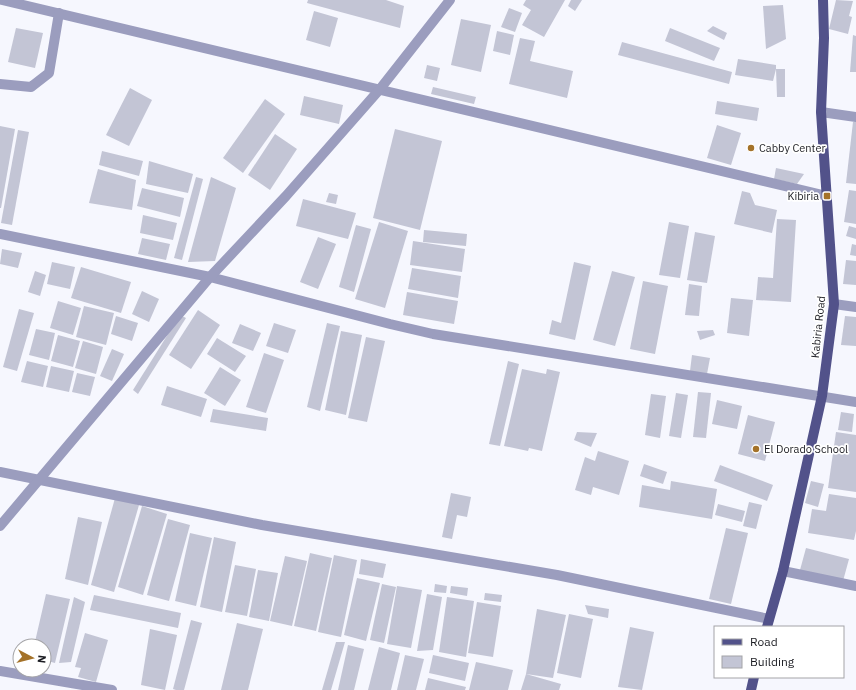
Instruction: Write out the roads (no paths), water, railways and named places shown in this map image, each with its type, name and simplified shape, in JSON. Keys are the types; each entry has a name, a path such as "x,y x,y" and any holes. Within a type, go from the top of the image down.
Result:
{"main road":[{"name":"Kabiria Road","path":"768,623 783,571 822,396 834,304 821,112 824,38 823,0"},
{"path":"751,690 754,678"}],"street":[{"path":"2,0 827,196"},
{"path":"0,526 210,276 286,196 380,89 450,0"},
{"path":"0,84 31,87 49,73 59,14"},
{"path":"821,112 856,117"},
{"path":"0,234 210,276 433,334 856,402"},
{"path":"834,304 856,307"},
{"path":"0,472 262,525 557,575 768,623"},
{"path":"783,571 856,586"},
{"path":"0,671 112,690"}],"place":[{"name":"Cabby Center","path":"751,148"},
{"name":"Kibiria","path":"827,196"},
{"name":"El Dorado School","path":"756,449"}]}
